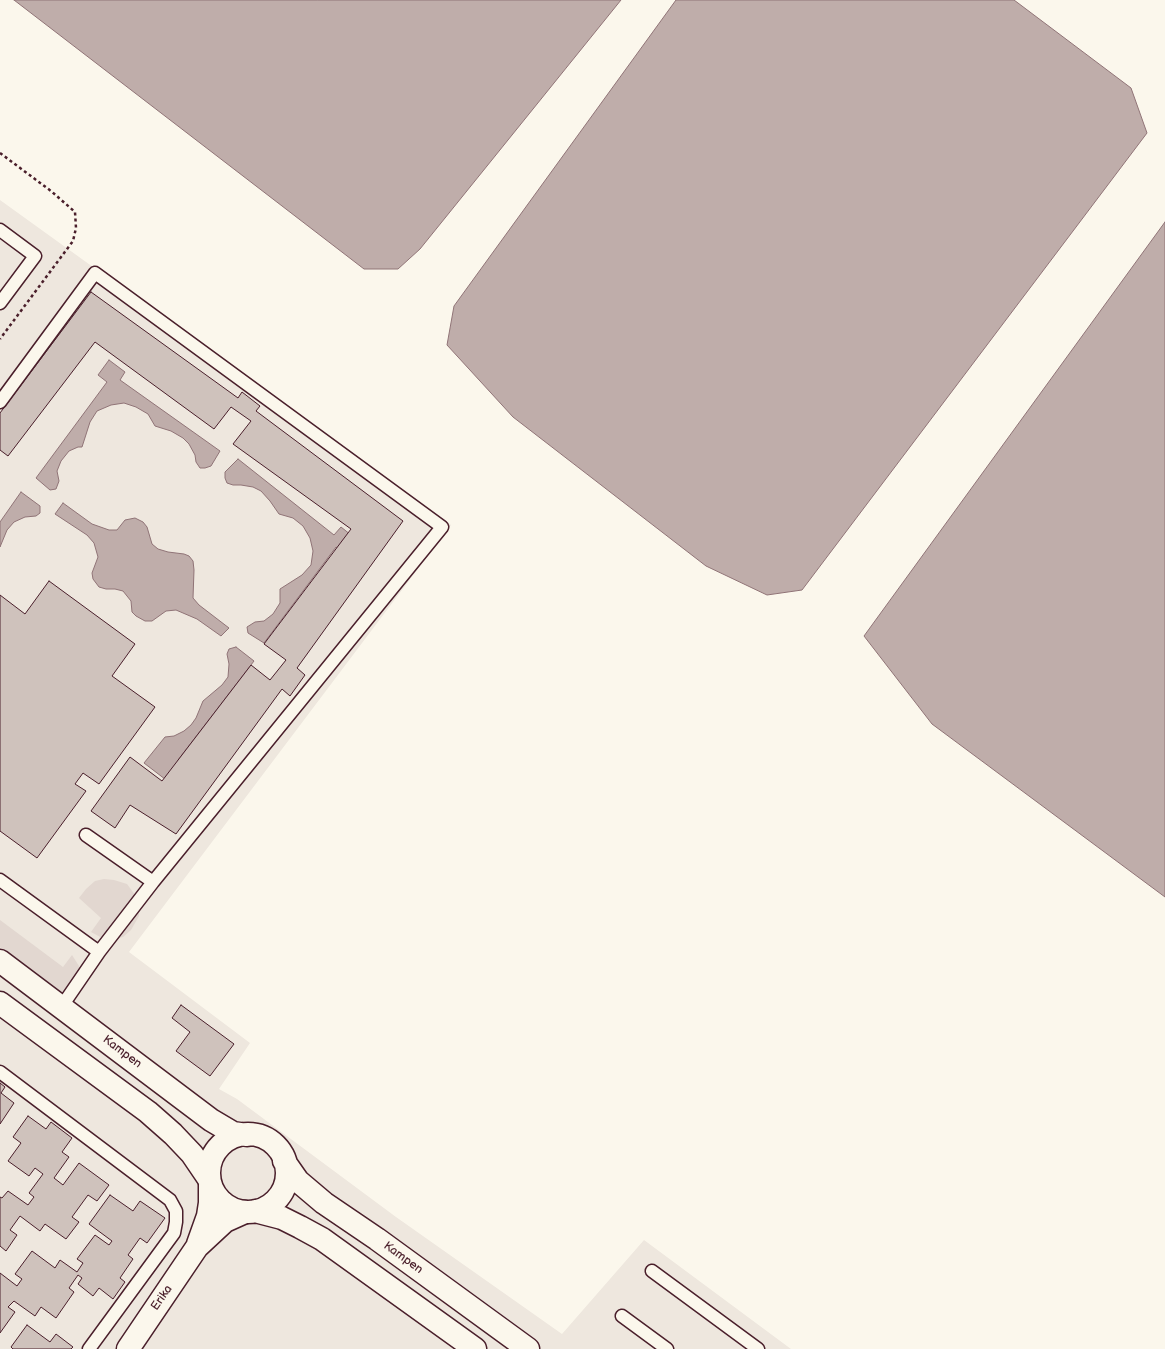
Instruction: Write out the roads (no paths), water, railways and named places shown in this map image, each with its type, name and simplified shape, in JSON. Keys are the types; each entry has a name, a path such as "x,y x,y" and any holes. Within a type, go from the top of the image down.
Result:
{"street":[{"name":"Kampen","path":"0,961 62,1006 211,1120 233,1132 247,1135"},
{"path":"0,1003 148,1112 173,1134 192,1154 210,1182 216,1196 226,1206 237,1211 282,1218 322,1239 475,1349"},
{"path":"210,1182 208,1172 211,1159 218,1148 228,1139 240,1135 253,1135 266,1139 276,1146 283,1157 287,1169 286,1182 281,1194 273,1203 262,1210 250,1212"},
{"name":"Kampen","path":"284,1161 298,1181 324,1203 377,1239 528,1349"},
{"name":"Erika","path":"197,1247 208,1216 210,1203 210,1182"},
{"name":"Erika","path":"128,1349 197,1247 225,1221 250,1212"}],"lane":[{"path":"0,230 35,256 0,303"},
{"path":"0,402 95,273 442,527 153,882 99,952 62,1006"},
{"path":"86,835 153,882"},
{"path":"0,880 99,952"},
{"path":"0,1072 170,1200 176,1211 174,1233 89,1349"},
{"path":"652,1271 758,1349"},
{"path":"622,1316 667,1349"}]}
